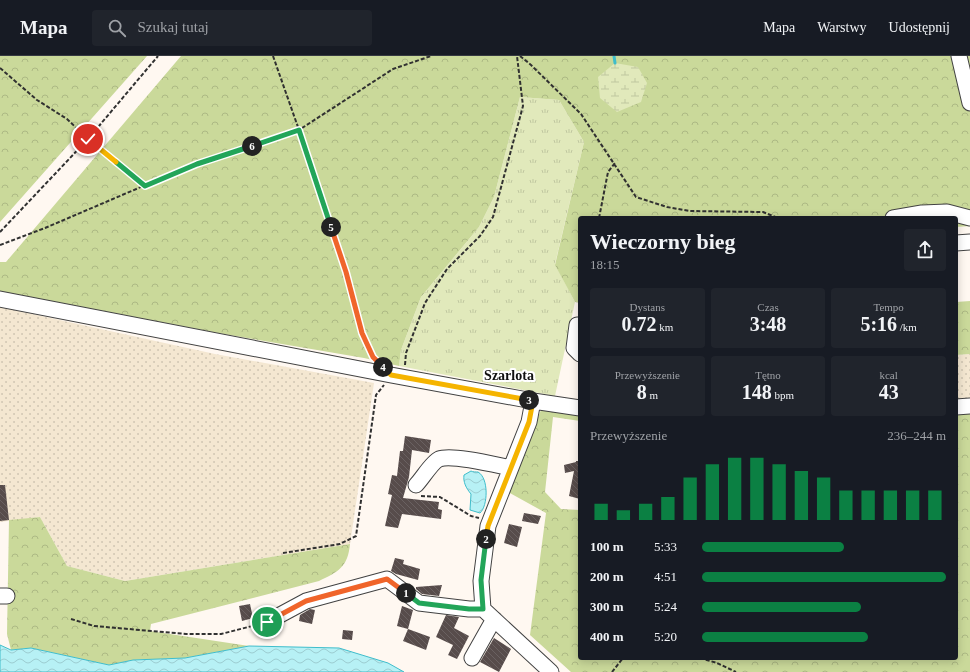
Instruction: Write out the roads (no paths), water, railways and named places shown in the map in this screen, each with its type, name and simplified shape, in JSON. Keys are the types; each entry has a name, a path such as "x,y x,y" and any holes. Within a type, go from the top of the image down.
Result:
{"street":[{"path":"959,56 970,103"},
{"path":"905,216 922,213 947,212 970,218"},
{"path":"958,243 970,242"},
{"path":"0,299 533,401 578,408"},
{"path":"577,325 574,348 578,352"},
{"path":"472,658 488,614 481,580 488,526 529,422 533,401"},
{"path":"958,407 970,406"},
{"path":"417,490 438,460 444,458 460,459 511,468"},
{"path":"267,622 306,601 387,579 419,603 469,609 488,614 551,672"}],"water":[{"path":"471,471 478,472 482,475 486,486 485,504 480,513 470,510 471,494 465,485 464,475"},
{"path":"0,645 11,650 31,648 109,665 133,660 185,658 249,646 339,648 388,663 404,672 0,672"}],"waterway":[{"path":"614,56 615,63"}],"district":[{"name":"Szarlota","path":"509,375"}]}
